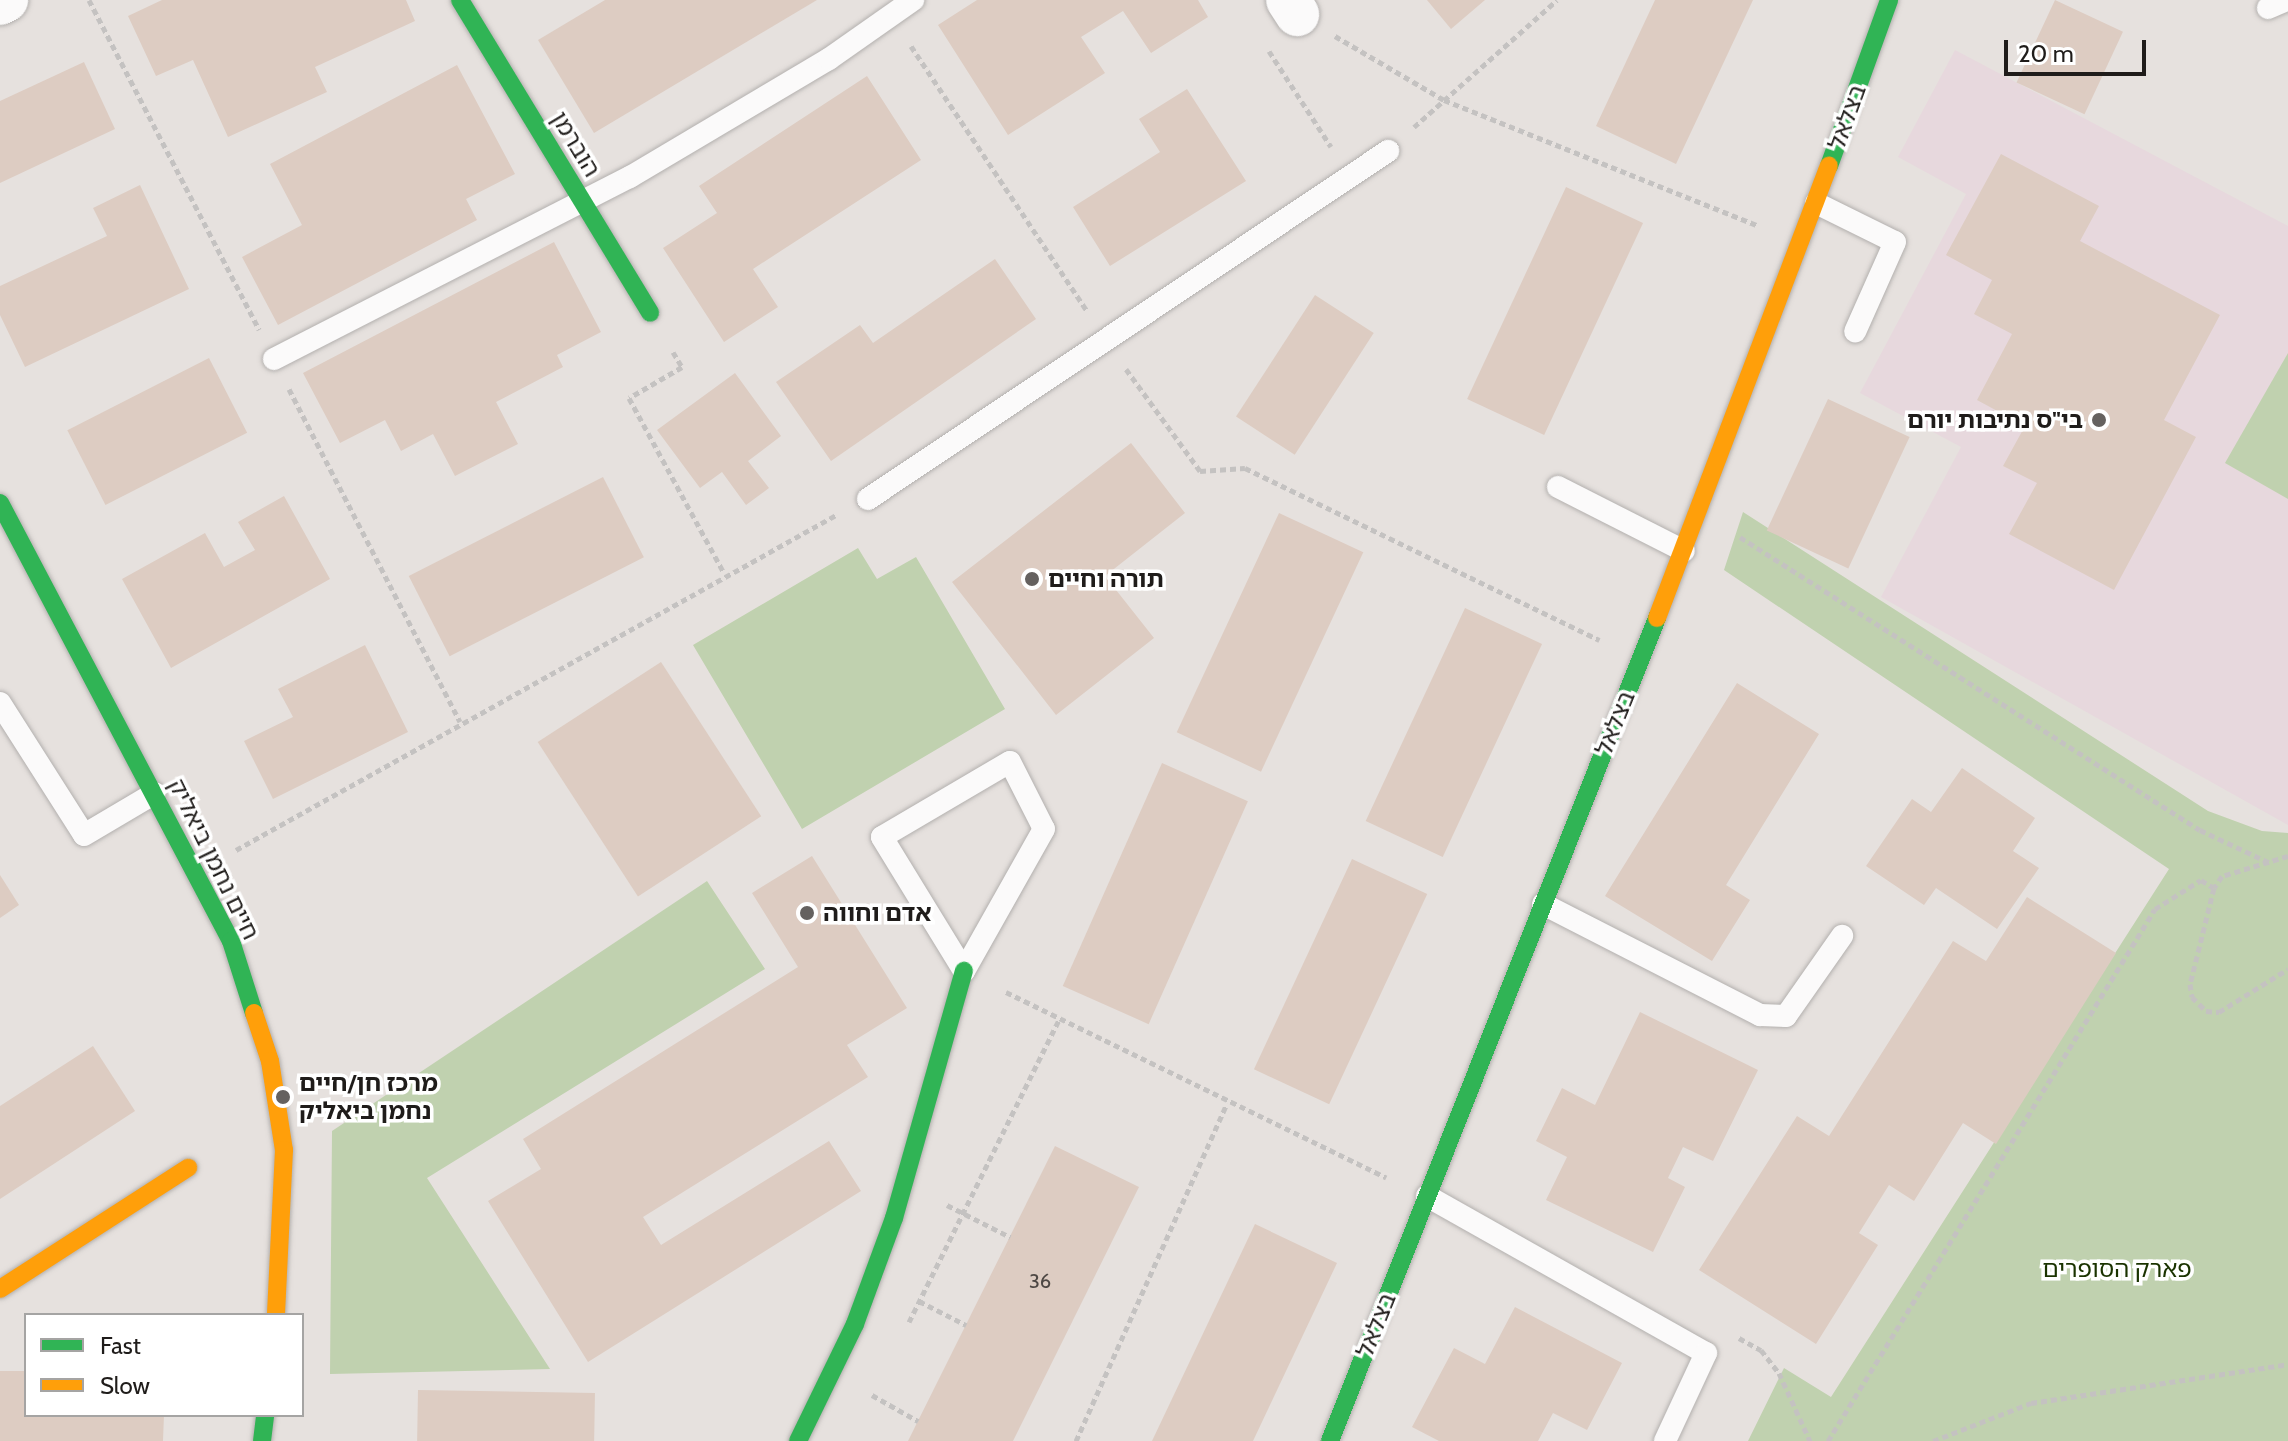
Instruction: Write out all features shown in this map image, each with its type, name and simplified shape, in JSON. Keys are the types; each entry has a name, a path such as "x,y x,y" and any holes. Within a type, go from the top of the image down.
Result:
{"street":[{"path":"0,3 6,0"},
{"name":"הוברמן","path":"460,0 650,313"},
{"name":"בצלאל","path":"1330,1441 1700,511 1889,0"},
{"name":"חיים נחמן ביאליק","path":"0,503 231,941 270,1061 284,1150 276,1313"},
{"path":"798,1441 855,1324 894,1218 964,971"},
{"path":"0,1289 188,1168"},
{"path":"262,1441 265,1417"}],"lane":[{"path":"274,359 581,199 630,177 803,75 913,0"},
{"path":"868,499 1388,151"},
{"path":"1816,203 1895,242 1855,332"},
{"path":"1558,487 1684,551"},
{"path":"0,703 84,835 155,793"},
{"path":"1010,762 1044,829 964,971 882,837 1010,762"},
{"path":"1543,904 1760,1015 1786,1016 1842,936"},
{"path":"1427,1196 1706,1353 1665,1441"}],"path":[{"path":"1388,151 1557,0"},
{"path":"1350,176 1259,36 1293,7 1444,100 1801,242"},
{"path":"891,16 1106,340 1200,471 1245,468 1640,660"},
{"path":"650,313 682,367 629,398 724,573"},
{"path":"196,872 724,573 868,499"},
{"path":"1700,511 2200,830 2270,863"},
{"path":"2288,856 2270,863 2232,869 2214,888 2190,984 2192,997 2206,1011 2219,1012 2288,969"},
{"path":"1828,1441 2155,909 2201,880 2214,888"},
{"path":"964,971 1227,1103 1427,1196"},
{"path":"906,1328 1060,1019"},
{"path":"1076,1441 1227,1103"},
{"path":"963,1214 1010,1237"},
{"path":"919,1301 966,1325"},
{"path":"1933,1441 2031,1403 2288,1364"},
{"path":"866,1407 879,1382"},
{"path":"872,1395 918,1421"}],"shaded area":[{"name":"בי\"ס נתיבות יורם","path":"1955,50 2288,226 2288,825 1881,597 1961,447 1860,393 1966,194 1898,157"}],"green space":[{"path":"2288,353 2288,499 2225,463"},
{"name":"פארק הסופרים","path":"1743,512 2208,811 2262,831 2288,833 2288,1441 1748,1441 1784,1368 1831,1397 2169,869 1724,570"},
{"path":"858,548 877,579 916,557 1005,709 802,829 693,645"},
{"path":"707,881 765,969 427,1178 550,1369 330,1374 332,1131"}],"building":[{"path":"162,0 406,0 415,21 315,67 327,92 228,137 193,60 156,76 128,16"},
{"path":"605,0 817,0 594,133 538,40"},
{"path":"977,0 1198,0 1208,17 1151,53 1123,11 1081,37 1105,73 1008,135 938,25"},
{"path":"1427,0 1485,0 1451,29"},
{"path":"1655,0 1753,0 1676,164 1596,126"},
{"path":"2055,0 2123,32 2085,114 2017,82"},
{"path":"84,62 115,129 0,183 0,101"},
{"path":"457,65 515,174 466,199 477,220 278,325 242,257 302,225 270,164"},
{"path":"867,76 921,160 753,269 778,307 724,342 663,248 717,213 699,186"},
{"path":"1187,89 1246,181 1110,266 1073,207 1160,152 1139,119"},
{"path":"2001,154 2099,206 2080,241 2220,315 2164,420 2196,437 2114,590 2009,534 2037,483 2003,466 2025,426 1977,400 2012,334 1974,314 1992,280 1946,255"},
{"path":"140,185 189,289 25,367 0,315 0,286 107,236 93,208"},
{"path":"1566,187 1643,223 1544,435 1467,399"},
{"path":"554,242 601,332 557,355 563,367 496,402 518,444 455,476 433,434 401,451 385,420 340,443 303,373"},
{"path":"995,259 1036,319 831,461 776,382 860,325 873,343"},
{"path":"1315,295 1374,333 1295,455 1236,417"},
{"path":"209,358 247,433 105,505 67,430"},
{"path":"735,373 781,436 748,461 769,488 746,505 722,472 700,488 657,430"},
{"path":"1828,399 1910,437 1848,568 1767,530"},
{"name":"תורה וחיים","path":"1131,443 1185,513 1105,576 1154,638 1056,715 952,582"},
{"path":"603,477 644,557 450,656 409,576"},
{"path":"284,496 330,579 171,668 122,579 205,533 224,567 255,550 238,522"},
{"path":"1279,513 1363,552 1261,772 1177,732"},
{"path":"1465,608 1542,644 1443,857 1366,821"},
{"path":"365,645 408,732 273,799 244,741 293,717 278,689"},
{"path":"661,662 761,816 638,896 538,742"},
{"path":"1737,683 1819,734 1726,885 1750,900 1712,961 1605,896"},
{"path":"1162,763 1248,801 1149,1024 1063,986"},
{"path":"1962,768 2035,818 2013,851 2039,868 1997,929 1936,888 1924,905 1866,866 1912,799 1931,812"},
{"path":"812,856 907,1008 847,1045 868,1077 643,1217 661,1245 829,1141 861,1191 588,1362 488,1201 541,1169 523,1139 798,967 752,893"},
{"path":"1352,859 1427,894 1329,1104 1254,1069"},
{"path":"0,875 19,905 0,918"},
{"path":"2027,897 2116,953 1996,1144 1963,1123 1914,1201 1889,1185 1859,1233 1878,1245 1816,1344 1699,1270 1797,1116 1829,1136 1953,941 1986,961"},
{"path":"1640,1012 1758,1070 1713,1161 1683,1147 1668,1178 1685,1187 1653,1252 1546,1200 1567,1157 1536,1141 1562,1088 1595,1105"},
{"path":"93,1046 135,1111 0,1199 0,1106"},
{"path":"1055,1146 1139,1187 1013,1441 908,1441"},
{"path":"1255,1224 1337,1263 1253,1441 1152,1441"},
{"path":"1515,1307 1622,1363 1587,1430 1553,1413 1538,1441 1439,1441 1412,1427 1454,1348 1485,1364"},
{"path":"0,1371 24,1371 24,1417 164,1417 163,1441 0,1441"},
{"path":"418,1390 595,1393 594,1441 417,1441"}],"traffic: fast":[{"path":"460,0 650,313"},
{"path":"1829,166 1889,0"},
{"path":"0,503 231,941 254,1013"},
{"path":"1330,1441 1657,618"},
{"path":"798,1441 855,1324 894,1218 964,971"},
{"path":"262,1441 265,1417"}],"traffic: slow":[{"path":"1657,618 1829,166"},
{"path":"254,1013 270,1061 284,1150 276,1313"},
{"path":"0,1289 188,1168"}],"place":[{"name":"בי\"ס נתיבות יורם","path":"2099,420"},
{"name":"תורה וחיים","path":"1032,579"},
{"name":"אדם וחווה","path":"807,913"},
{"name":"מרכז חן/חיים נחמן ביאליק","path":"283,1097"}]}
